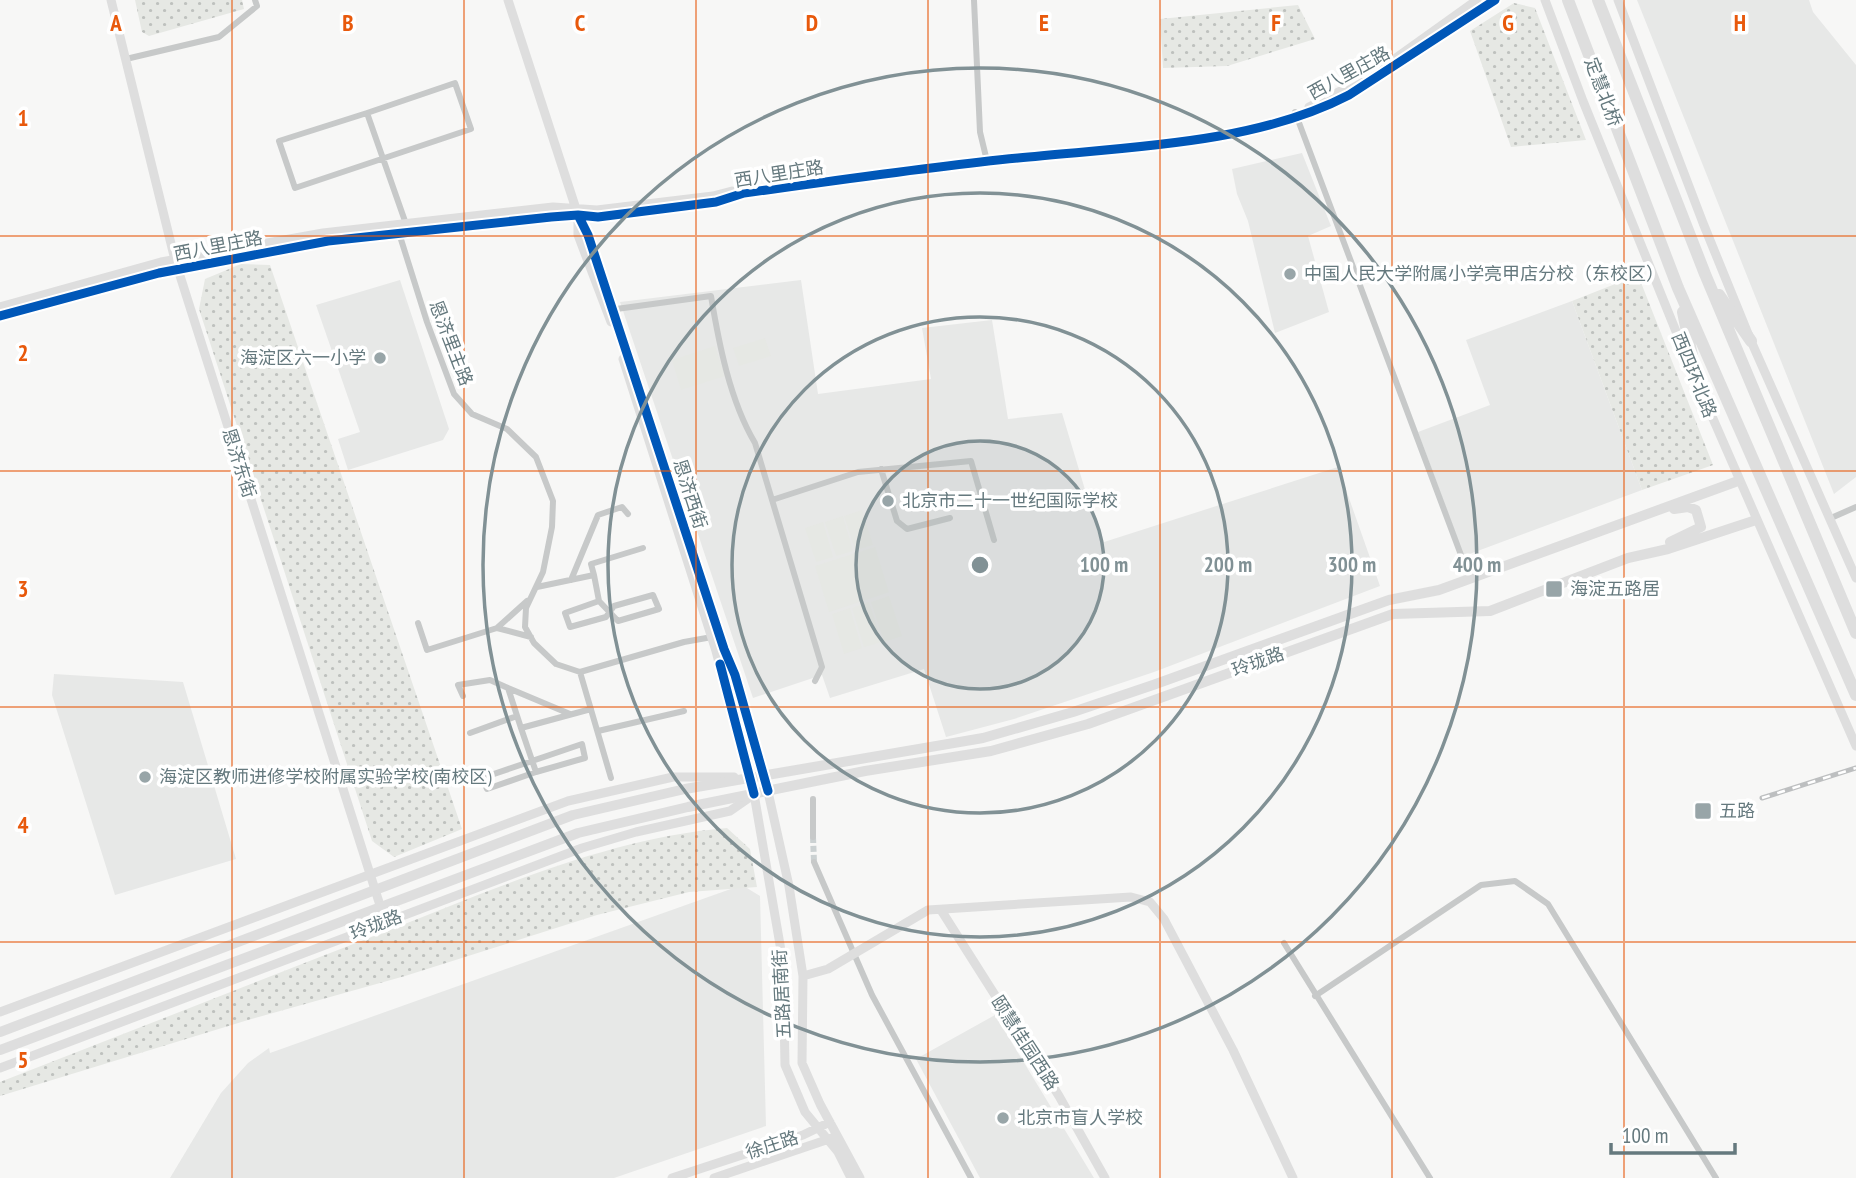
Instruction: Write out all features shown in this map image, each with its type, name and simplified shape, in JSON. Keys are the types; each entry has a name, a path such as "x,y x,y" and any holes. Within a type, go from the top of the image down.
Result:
{"highway":[{"name":"定慧北桥","path":"1568,0 1639,184"},
{"name":"定慧北桥","path":"1598,0 1705,274"},
{"name":"西四环北路","path":"1639,184 1678,288 1856,695"},
{"path":"1705,274 1751,341"},
{"path":"1705,274 1856,634"},
{"path":"1678,288 1698,385"}],"main road":[{"name":"玲珑路","path":"0,1032 573,815 684,789 983,738 1139,690 1389,600 1439,590 1738,481"},
{"path":"1629,558 1701,527 1696,510 1688,507 1651,513"},
{"name":"玲珑路","path":"0,1050 578,833 688,807 865,771 991,751 1088,724 1393,614 1490,611 1629,558 1681,545 1756,520"}],"street":[{"name":"恩济东街","path":"111,0 176,265 385,921"},
{"path":"126,59 219,37 257,6 255,0"},
{"name":"恩济西街","path":"508,0 577,212 578,235 610,310 733,668 768,791"},
{"path":"974,0 980,132 986,159"},
{"name":"西八里庄路","path":"1296,115 1373,75 1477,0"},
{"name":"西八里庄路","path":"0,307 323,233 553,207 598,217 703,204 744,193 986,159 1229,134 1324,108 1349,95 1495,0"},
{"name":"西四环北路","path":"1545,0 1583,101 1738,481 1856,746"},
{"path":"1618,0 1751,341 1856,578"},
{"path":"455,83 471,129 295,188 279,141 366,113 455,83"},
{"path":"366,113 406,224"},
{"path":"1296,115 1470,579"},
{"name":"西八里庄路","path":"0,316 176,265 328,240 577,212"},
{"name":"恩济里主路","path":"398,233 454,394 472,414 507,429 536,457 553,501 550,538 543,572 526,608 525,627 531,637"},
{"path":"610,310 711,296 719,346 746,428 755,443 822,667 815,681"},
{"name":"恩济西街","path":"610,310 712,637 754,794"},
{"path":"772,499 858,472 971,461 994,540"},
{"path":"881,469 897,521 907,529 950,517"},
{"path":"571,580 598,515 622,507 628,514"},
{"path":"1831,518 1856,507"},
{"path":"599,601 565,613 570,627 606,617 610,612 614,606 653,595 659,608 618,621 610,612 599,601 591,564 643,548"},
{"path":"537,587 594,575"},
{"path":"418,623 427,650 497,628 531,598"},
{"path":"497,628 531,637 555,664 580,672 684,642 712,637"},
{"path":"580,672 611,778"},
{"path":"463,696 458,685 490,680 570,715"},
{"path":"508,688 536,772"},
{"path":"521,728 591,709"},
{"path":"598,732 684,711"},
{"path":"470,733 517,716"},
{"path":"582,744 585,758 536,772 487,789 482,778 533,763 582,744"},
{"name":"玲珑路","path":"0,1012 568,801 673,777 749,777"},
{"name":"五路居南街","path":"768,791 789,886 803,976 802,1063 809,1082 860,1178"},
{"name":"玲珑路","path":"0,1068 582,848 636,832 730,811 754,794"},
{"name":"五路居南街","path":"754,794 783,962 785,1065 805,1112 838,1152 850,1178"},
{"path":"813,799 813,837"},
{"path":"814,862 872,995 971,1178"},
{"path":"1315,996 1481,884 1515,881 1548,904 1716,1178"},
{"path":"803,976 828,969 928,909 1131,897 1150,902 1164,919 1194,974 1293,1178"},
{"name":"颐慧佳园西路","path":"941,910 1059,1096 1105,1178"},
{"path":"1284,943 1430,1178"},
{"name":"徐庄路","path":"673,1178 803,1135 830,1122"},
{"name":"徐庄路","path":"715,1178 838,1135"}],"shaded area":[{"path":"135,0 242,0 244,9 149,36 142,32"},
{"path":"1637,0 1809,0 1813,12 1856,65 1856,477 1834,494"},
{"path":"1514,3 1535,8 1586,140 1511,147 1470,31"},
{"path":"1298,5 1315,39 1227,66 1163,68 1160,19"},
{"name":"中国人民大学附属小学亮甲店分校（东校区）","path":"1302,153 1331,226 1308,236 1329,312 1275,333 1248,221 1237,194 1232,169"},
{"path":"241,264 270,265 462,829 394,857 372,841 199,309 205,279"},
{"path":"1638,275 1713,465 1642,490 1572,301"},
{"name":"海淀区六一小学","path":"400,280 449,429 443,440 348,470 338,439 360,432 316,305"},
{"path":"801,280 818,394 931,379 922,328 992,320 1008,419 1062,413 1101,543 1338,467 1380,586 1154,672 1014,719 946,737 924,669 830,698 822,675 753,698 620,302"},
{"path":"1572,301 1642,490 1464,556 1418,432 1490,405 1466,340"},
{"path":"765,338 771,356 739,366 733,348"},
{"path":"715,346 725,376 681,390 672,360"},
{"path":"862,510 873,545 855,550 844,516"},
{"path":"843,516 853,551 836,556 825,522"},
{"path":"823,522 833,557 816,562 805,528"},
{"path":"875,547 889,592 829,612 815,566"},
{"path":"889,596 902,636 884,642 871,602"},
{"path":"869,602 882,642 864,647 852,608"},
{"path":"850,608 862,648 844,654 832,614"},
{"name":"海淀区教师进修学校附属实验学校(南校区)","path":"54,674 183,682 236,859 115,895 52,695"},
{"path":"727,828 750,849 757,887 689,892 597,915 405,976 248,1020 0,1096 0,1082 511,882 639,842"},
{"path":"742,885 760,896 766,1126 614,1178 170,1178 221,1093 248,1063 269,1048 270,1053"},
{"name":"北京市盲人学校","path":"995,1015 1094,1178 980,1178 916,1059"}],"tunnel":[{"path":"813,837 814,862"}],"railway":[{"path":"1762,798 1856,768"}],"cycle path":[{"path":"0,316 159,273 328,241 551,217 598,217 716,202 744,193 915,170 1144,146 1230,134 1312,112 1349,95 1495,0"},
{"path":"578,215 588,235 724,649 735,675 768,791"},
{"path":"720,664 754,794"}],"place":[{"name":"中国人民大学附属小学亮甲店分校（东校区）","path":"1290,274"},
{"name":"海淀区六一小学","path":"380,358"},
{"name":"北京市二十一世纪国际学校","path":"888,501"},
{"name":"海淀五路居","path":"1554,589"},
{"name":"海淀区教师进修学校附属实验学校(南校区)","path":"145,777"},
{"name":"五路","path":"1703,811"},
{"name":"北京市盲人学校","path":"1003,1118"}]}
